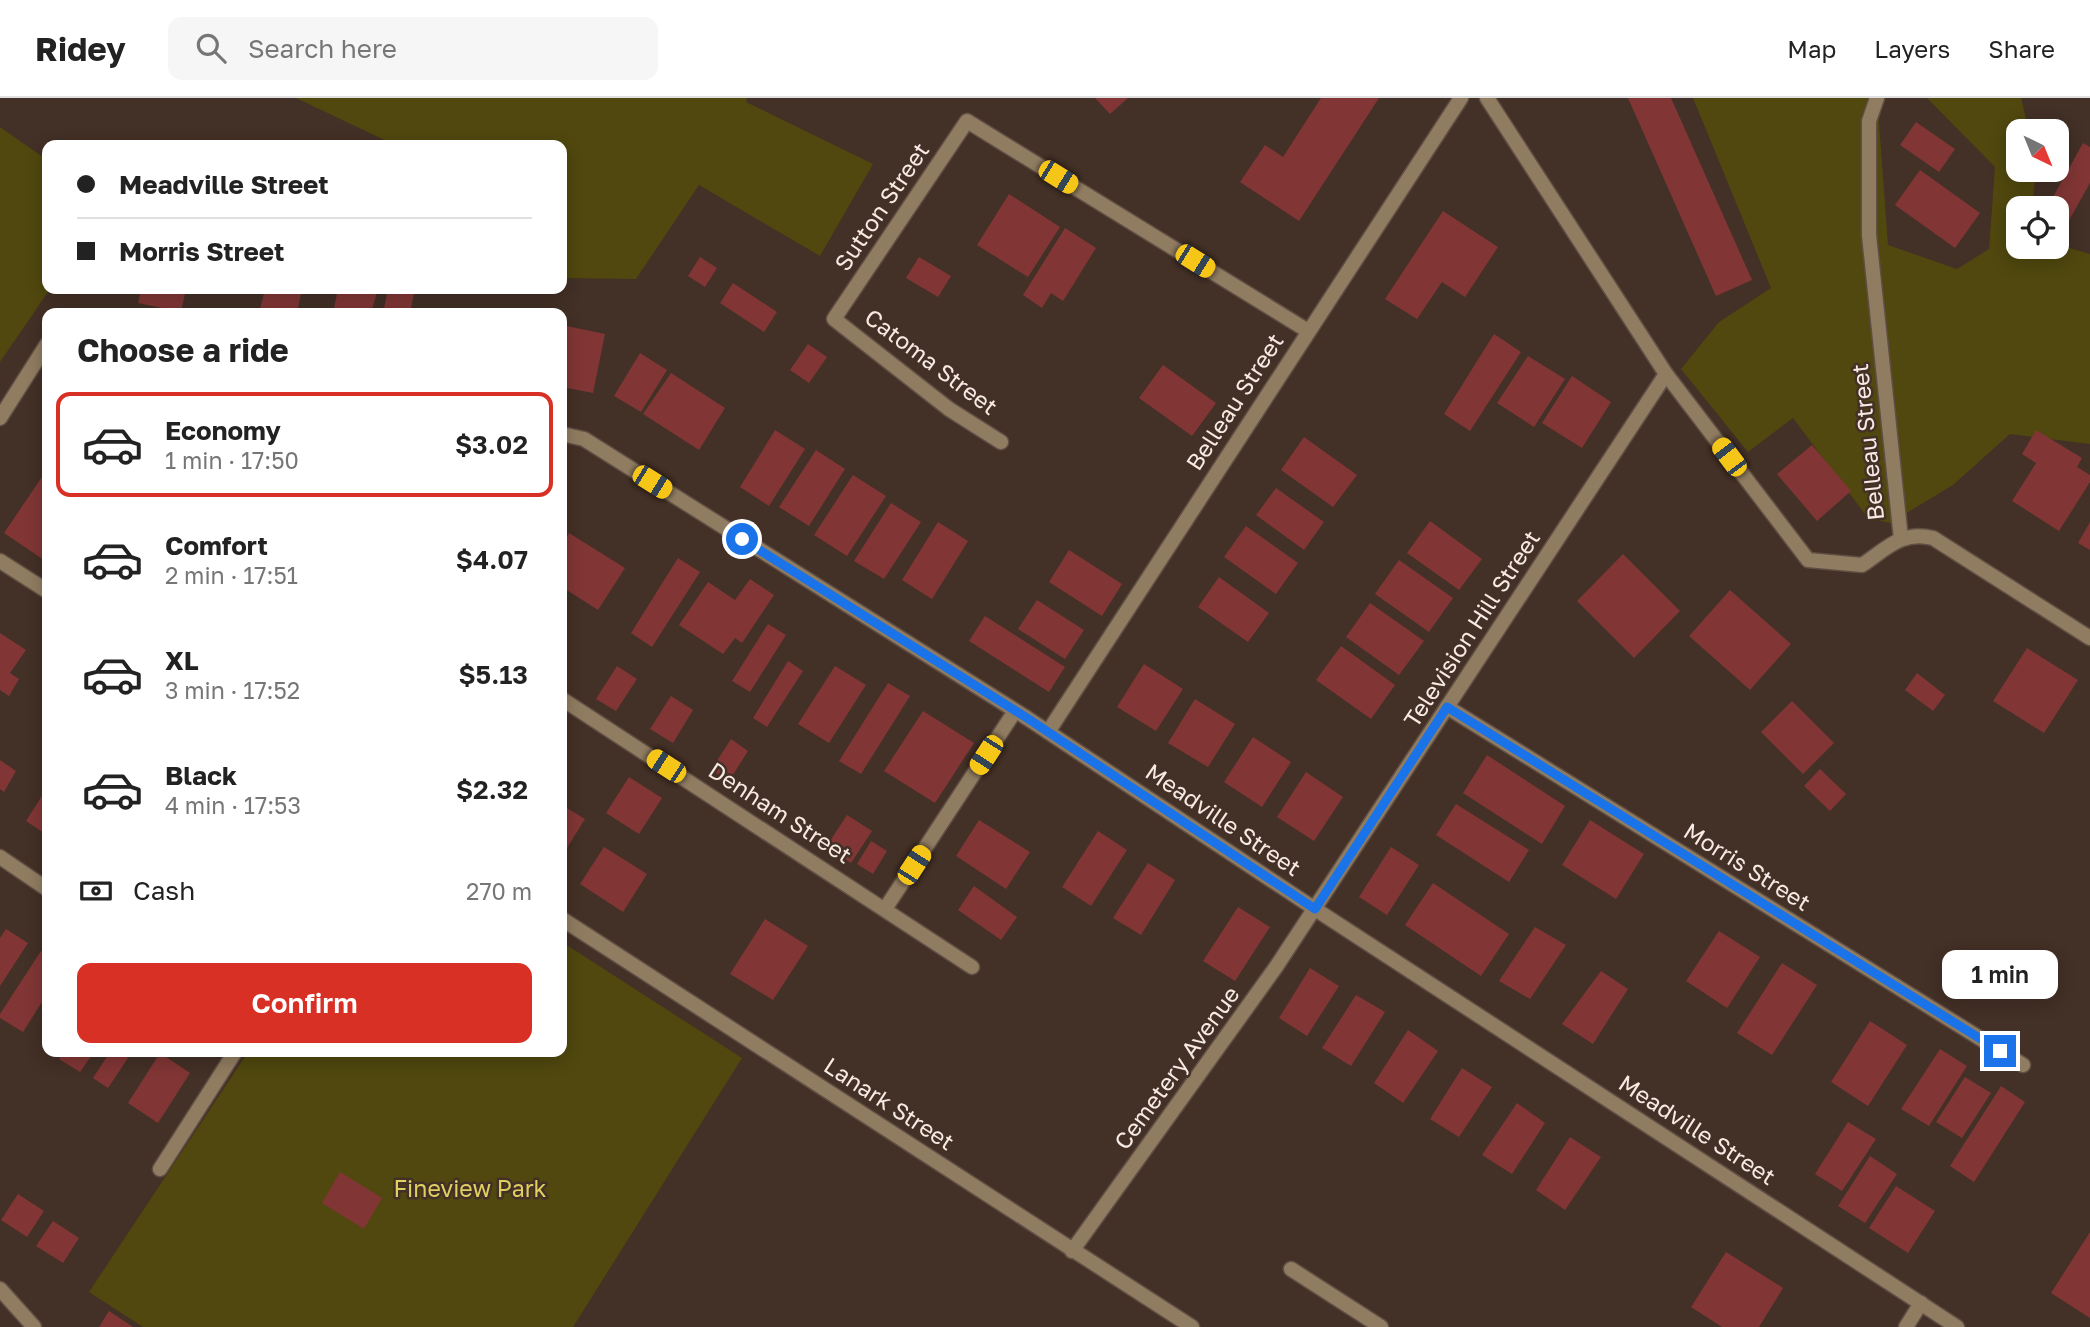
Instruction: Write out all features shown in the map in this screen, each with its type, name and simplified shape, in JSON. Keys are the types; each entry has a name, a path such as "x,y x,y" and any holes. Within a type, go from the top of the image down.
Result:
{"street":[{"name":"Belleau Street","path":"1048,732 1461,98"},
{"name":"Belleau Street","path":"1487,98 1666,374 1808,560 1862,565 1901,538 1869,235 1869,121 1877,98"},
{"name":"Sutton Street","path":"834,318 967,121 1308,331"},
{"name":"Catoma Street","path":"834,318 949,409 1001,442"},
{"path":"0,418 42,352"},
{"name":"Television Hill Street","path":"1315,909 1666,374"},
{"name":"Meadville Street","path":"567,435 584,439 1048,732 1957,1327"},
{"path":"1901,538 1917,534 1933,538 2090,638"},
{"path":"0,561 42,588"},
{"name":"Denham Street","path":"567,702 972,967"},
{"name":"Morris Street","path":"1447,707 2023,1065"},
{"path":"885,909 1015,711"},
{"path":"0,857 42,885"},
{"name":"Cemetery Avenue","path":"1072,1251 1253,1000 1315,909"},
{"name":"Lanark Street","path":"567,922 1192,1327"},
{"path":"160,1169 232,1057"},
{"path":"1292,1269 1381,1327"},
{"path":"0,1289 34,1327"},
{"path":"1906,1327 1921,1304"}],"green space":[{"path":"296,98 747,98 746,102 873,164 820,256 699,185 636,279 567,278 567,140 384,140"},
{"path":"1693,98 1880,98 1879,123 1888,245 1957,269 1989,249 1995,167 1927,98 2021,98 2026,119 2006,119 2006,182 2035,182 2033,196 2006,196 2006,259 2069,259 2069,248 2090,254 2090,444 2010,434 1953,485 1890,523 1868,518 1793,418 1748,452 1681,369 1719,322 1771,288"},
{"path":"0,127 42,156 42,294 47,294 0,362"},
{"name":"Fineview Park","path":"567,945 742,1058 573,1327 143,1327 89,1292 245,1057 567,1057"}],"building":[{"path":"1095,98 1128,98 1110,114"},
{"path":"1321,98 1379,98 1299,221 1240,182 1265,145 1283,157"},
{"path":"1628,98 1671,98 1752,280 1716,296"},
{"path":"1916,122 1955,149 1939,172 1900,145"},
{"path":"2083,143 2090,147 2090,183 2069,220 2069,196 2054,196 2061,182 2069,182 2069,168"},
{"path":"1920,170 1980,213 1955,248 1895,205"},
{"path":"1009,194 1060,227 1028,277 977,245"},
{"path":"1443,211 1498,247 1465,297 1442,282 1417,319 1385,299"},
{"path":"1065,228 1096,248 1063,301 1051,293 1042,308 1023,295"},
{"path":"700,257 717,268 705,287 688,276"},
{"path":"919,257 951,276 938,297 906,278"},
{"path":"733,283 777,312 764,332 720,303"},
{"path":"140,294 185,294 182,308 162,308 138,303"},
{"path":"264,294 301,294 298,308 260,308"},
{"path":"337,294 377,294 372,308 334,308"},
{"path":"387,294 414,294 411,308 384,308"},
{"path":"567,326 605,334 593,393 567,388"},
{"path":"1494,334 1521,352 1470,431 1444,414"},
{"path":"808,344 827,357 809,383 790,370"},
{"path":"640,353 667,370 641,412 614,396"},
{"path":"1528,356 1565,379 1534,427 1497,403"},
{"path":"1163,365 1216,403 1192,436 1139,398"},
{"path":"671,373 725,408 699,450 643,414"},
{"path":"1572,376 1611,402 1582,448 1542,423"},
{"path":"775,430 805,449 769,506 740,487"},
{"path":"2036,430 2082,458 2077,467 2090,475 2090,482 2059,531 2012,501 2036,463 2022,454"},
{"path":"1304,437 1357,475 1333,507 1281,470"},
{"path":"1812,445 1851,491 1817,521 1777,474"},
{"path":"816,450 845,469 809,526 779,507"},
{"path":"853,475 886,496 847,556 814,535"},
{"path":"42,477 42,559 4,533"},
{"path":"1276,488 1324,522 1304,550 1256,515"},
{"path":"891,503 921,522 884,579 854,561"},
{"path":"1430,521 1482,559 1459,590 1407,553"},
{"path":"938,522 968,541 932,599 902,580"},
{"path":"2090,522 2090,550 2078,543"},
{"path":"1246,526 1298,563 1276,594 1224,557"},
{"path":"569,533 625,568 598,610 567,590"},
{"path":"1069,550 1122,584 1102,616 1049,582"},
{"path":"1623,554 1680,611 1634,658 1577,601"},
{"path":"678,558 700,572 652,647 631,633"},
{"path":"1399,560 1453,598 1429,632 1375,594"},
{"path":"1219,577 1269,613 1248,642 1198,607"},
{"path":"750,579 774,595 742,643 735,638 723,654 679,625 708,582 735,600"},
{"path":"1730,590 1791,644 1750,690 1689,636"},
{"path":"1037,600 1084,630 1065,659 1018,629"},
{"path":"1370,603 1424,641 1399,675 1346,637"},
{"path":"985,616 1065,667 1049,692 969,641"},
{"path":"768,624 786,635 750,692 732,681"},
{"path":"0,633 26,650 10,673 19,679 9,696 0,690"},
{"path":"1341,646 1395,685 1371,719 1316,680"},
{"path":"2027,648 2078,680 2044,733 1993,701"},
{"path":"788,661 803,671 767,727 753,718"},
{"path":"1144,664 1183,689 1156,731 1117,707"},
{"path":"617,666 637,679 616,711 596,699"},
{"path":"835,666 866,685 829,743 798,724"},
{"path":"1917,673 1945,695 1933,711 1905,690"},
{"path":"888,683 910,696 861,774 839,761"},
{"path":"671,696 693,710 673,743 650,729"},
{"path":"1195,699 1235,724 1208,767 1168,743"},
{"path":"1792,701 1834,743 1803,774 1761,732"},
{"path":"923,711 974,743 935,803 884,771"},
{"path":"1253,737 1291,762 1262,807 1224,782"},
{"path":"731,739 748,751 729,781 711,770"},
{"path":"1487,755 1565,806 1542,844 1463,793"},
{"path":"0,760 16,771 4,792 0,789"},
{"path":"1820,769 1846,794 1830,811 1804,786"},
{"path":"1306,772 1343,797 1314,841 1277,817"},
{"path":"629,777 662,798 639,834 606,813"},
{"path":"42,796 42,832 26,821"},
{"path":"1456,804 1529,850 1509,882 1436,835"},
{"path":"567,808 585,819 567,848"},
{"path":"847,815 872,831 851,863 826,847"},
{"path":"979,820 1030,852 1006,889 956,856"},
{"path":"1590,820 1644,854 1616,899 1562,865"},
{"path":"1098,831 1127,850 1091,906 1062,887"},
{"path":"871,841 887,851 873,874 857,864"},
{"path":"604,847 647,874 623,912 580,884"},
{"path":"1391,847 1419,865 1387,915 1359,897"},
{"path":"1148,863 1175,880 1141,935 1113,918"},
{"path":"1433,883 1509,934 1481,976 1405,925"},
{"path":"974,886 1017,917 1001,940 958,910"},
{"path":"1238,907 1270,927 1235,981 1203,961"},
{"path":"765,919 808,946 773,1000 730,974"},
{"path":"1535,927 1566,945 1530,999 1499,981"},
{"path":"6,929 28,943 0,986 0,938"},
{"path":"1719,931 1760,957 1727,1008 1686,981"},
{"path":"41,951 42,1002 23,1032 0,1018"},
{"path":"1782,963 1817,985 1772,1055 1737,1033"},
{"path":"1310,968 1339,986 1307,1036 1279,1018"},
{"path":"1601,971 1628,989 1593,1044 1562,1024"},
{"path":"1356,995 1385,1012 1351,1066 1322,1048"},
{"path":"1870,1021 1907,1045 1868,1106 1831,1082"},
{"path":"1408,1030 1438,1051 1403,1103 1374,1083"},
{"path":"1940,1049 1967,1066 1929,1126 1901,1109"},
{"path":"60,1057 90,1057 80,1072 59,1059"},
{"path":"107,1057 129,1057 108,1088 93,1078"},
{"path":"157,1057 166,1057 190,1073 158,1123 128,1103"},
{"path":"1462,1068 1492,1087 1459,1137 1430,1119"},
{"path":"1965,1077 1991,1093 1962,1138 1936,1122"},
{"path":"2001,1086 2025,1102 1974,1182 1950,1166"},
{"path":"1517,1103 1545,1123 1512,1174 1482,1155"},
{"path":"1848,1122 1876,1139 1842,1191 1815,1174"},
{"path":"1570,1137 1601,1157 1565,1210 1536,1190"},
{"path":"1870,1156 1897,1174 1865,1223 1838,1206"},
{"path":"340,1172 382,1198 364,1229 322,1203"},
{"path":"1896,1186 1935,1211 1908,1253 1869,1228"},
{"path":"18,1194 44,1211 27,1237 1,1220"},
{"path":"53,1221 79,1238 63,1263 36,1246"},
{"path":"2090,1232 2090,1318 2051,1293"},
{"path":"1726,1252 1783,1288 1759,1327 1722,1327 1691,1307"},
{"path":"109,1311 133,1327 99,1327"}],"route":[{"path":"742,539 1027,718 1315,909 1447,707 2000,1051"}]}
